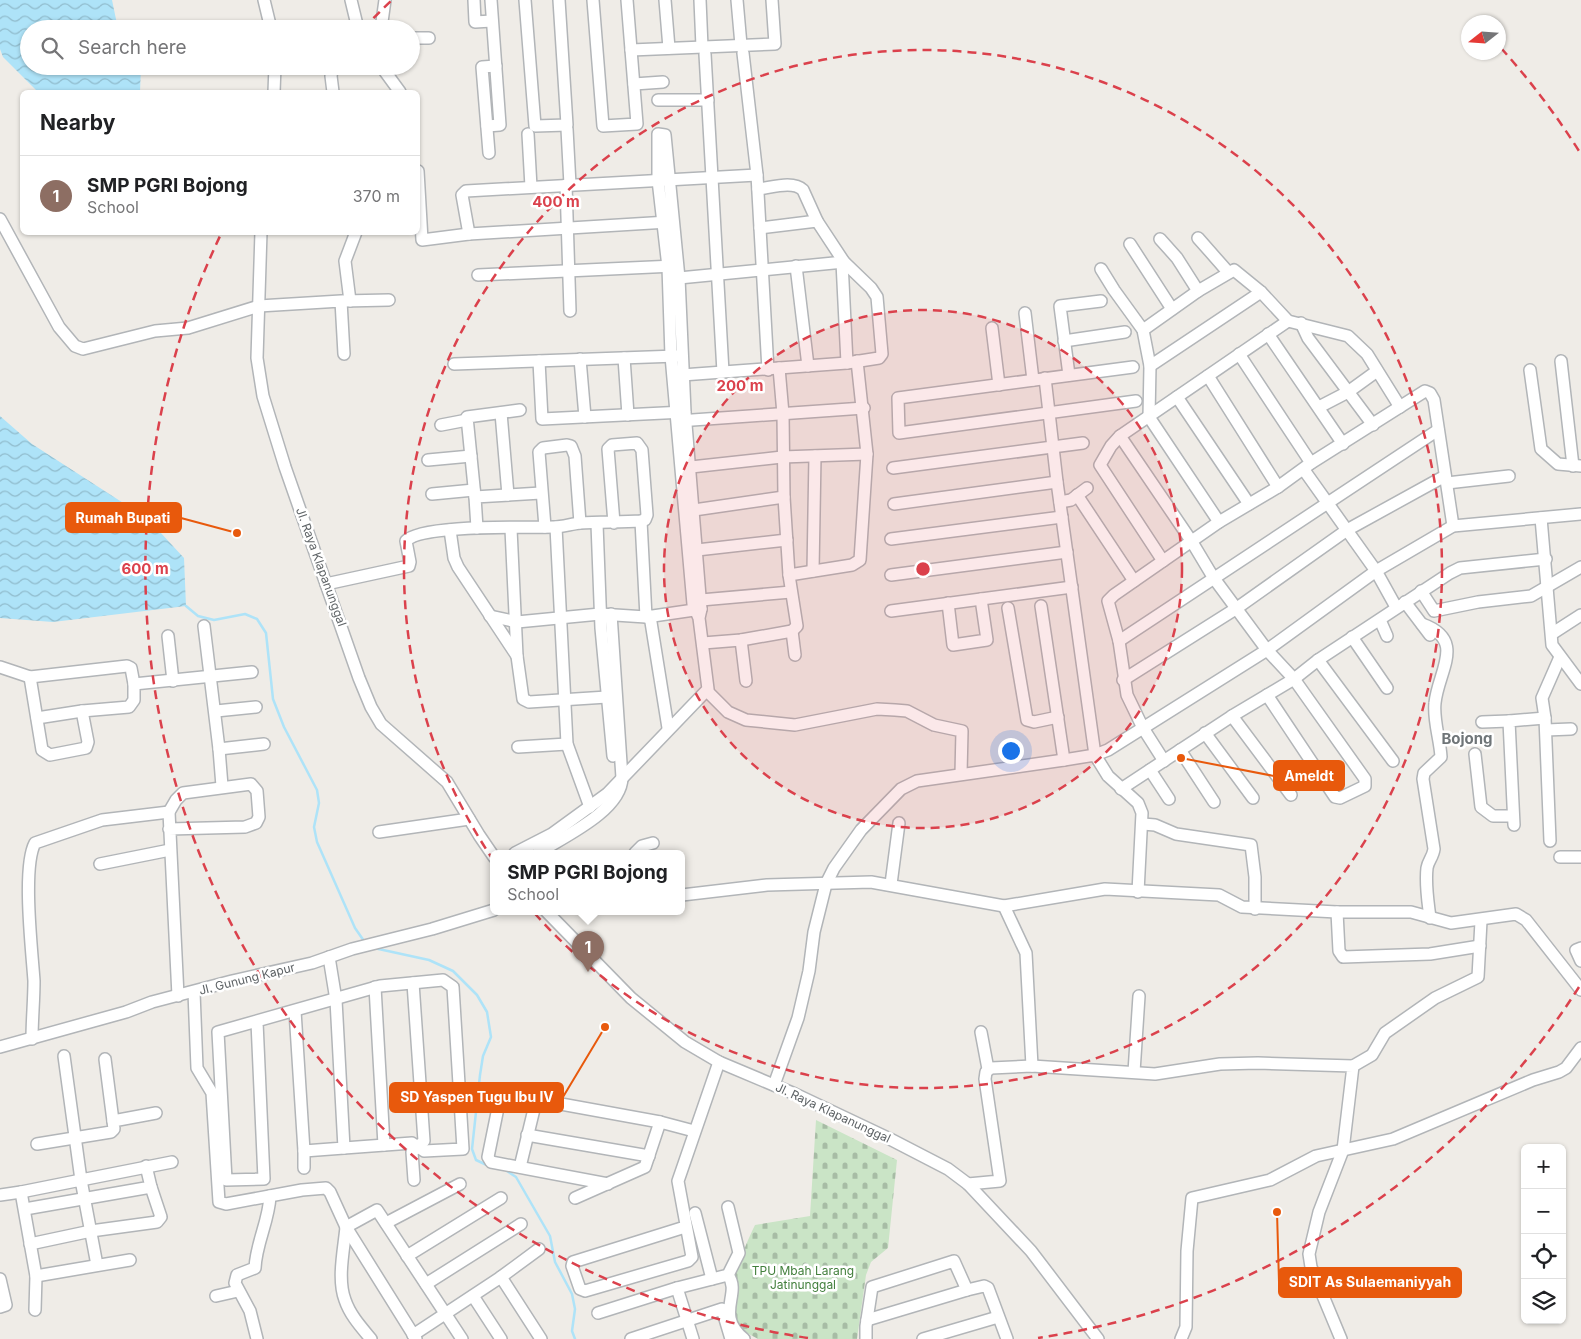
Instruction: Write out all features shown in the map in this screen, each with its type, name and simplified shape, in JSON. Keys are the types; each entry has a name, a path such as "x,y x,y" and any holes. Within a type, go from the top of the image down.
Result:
{"street":[{"path":"264,0 269,20"},
{"path":"351,0 356,20"},
{"path":"382,20 385,0"},
{"path":"474,0 475,22 492,21"},
{"path":"489,153 486,126 500,125 491,0"},
{"path":"525,0 535,126 567,125 559,0"},
{"path":"593,0 603,126 637,124 627,0"},
{"path":"666,0 669,48"},
{"path":"700,0 713,177 723,372"},
{"path":"703,643 741,640 792,631 796,628 798,621 791,592 787,540 782,457 783,414 774,369 763,270 757,175 737,0"},
{"path":"631,50 669,48 703,51 742,49 775,44 772,0"},
{"path":"420,38 429,38"},
{"path":"274,90 275,75"},
{"path":"331,75 333,90"},
{"path":"388,75 399,90"},
{"path":"634,84 663,82"},
{"path":"658,100 708,100"},
{"path":"567,129 570,312"},
{"path":"528,134 531,187"},
{"path":"469,234 462,202 462,195 466,191 757,175"},
{"path":"664,180 673,266 676,356 681,416 707,691 728,712 746,720 795,725 877,709 907,711 934,725 962,732 961,774"},
{"path":"682,375 852,362 879,358 882,354 879,304 871,288 843,262 817,221 799,186 758,190"},
{"path":"420,206 422,240 469,234 667,223"},
{"path":"0,219 59,327 75,346 83,349 155,331 188,328 259,306 389,300"},
{"path":"760,228 817,221"},
{"name":"Jl. Raya Klapanunggal","path":"261,235 257,358 267,410 365,693 381,724 447,782 490,850"},
{"path":"344,354 345,261 355,235"},
{"path":"1198,238 1228,272"},
{"path":"1160,239 1177,258 1198,291"},
{"path":"1130,244 1172,309"},
{"path":"679,278 843,262"},
{"path":"790,575 852,565 860,560 867,454 864,408 852,362 843,262"},
{"path":"478,275 673,266"},
{"path":"673,266 679,278 676,356 682,375 681,416 690,467 697,550 699,609"},
{"path":"796,266 808,366"},
{"path":"1102,269 1114,290 1143,330 1150,366 1149,417 1219,522"},
{"path":"1143,330 1198,291 1228,272 1236,270 1261,292 1288,322"},
{"path":"1150,366 1261,292"},
{"path":"1068,375 1060,306 1101,301"},
{"path":"1025,314 1033,380"},
{"path":"1163,561 1101,468 1111,446 1120,436 1268,334 1288,322 1301,323 1346,334 1367,354 1400,407"},
{"path":"1301,323 1308,338 1372,425"},
{"path":"992,328 999,385"},
{"path":"1064,341 1125,332"},
{"path":"1268,334 1343,444"},
{"path":"1240,354 1327,503 1400,605 1422,624 1430,635"},
{"path":"454,364 676,356"},
{"path":"624,358 628,415"},
{"path":"580,359 585,417"},
{"path":"538,361 542,419 628,415 783,414 864,408"},
{"path":"1530,370 1541,449 1553,462 1577,466 1561,361"},
{"path":"1133,367 898,398 899,433 1136,401"},
{"path":"1319,407 1348,392 1377,371"},
{"path":"1208,376 1278,487"},
{"path":"1045,378 1057,482 1095,755 1108,776 1140,807 1142,824 1138,892"},
{"path":"1164,761 1130,703 1109,599 1219,522 1278,487 1425,390 1430,393 1434,400 1453,526"},
{"path":"1177,397 1249,504"},
{"path":"477,528 467,420 470,415 520,410"},
{"path":"501,413 508,495"},
{"path":"441,426 467,420"},
{"path":"1119,641 1213,577 1438,430"},
{"path":"1120,436 1192,542 1213,577 1267,650 1294,679 1365,779 1366,784 1362,789 1340,798 1335,797 1267,695"},
{"path":"326,584 409,566 408,540 450,530 550,527 580,523 597,524 614,523 641,520 647,516 641,446 635,442 612,444 608,452 614,523"},
{"path":"893,468 1084,443"},
{"path":"580,523 575,456 571,446 540,450 541,493 550,527 559,618 567,744 590,807"},
{"path":"690,467 782,457 867,454"},
{"path":"428,460 471,456"},
{"path":"812,571 816,456"},
{"path":"1124,680 1237,608 1347,530 1446,480 1509,476"},
{"path":"894,504 1057,482"},
{"path":"1060,502 1071,500 1082,492 1134,581"},
{"path":"432,494 475,493 508,495 541,493"},
{"path":"694,510 784,497"},
{"path":"774,1085 798,1018 809,971 814,932 826,884 844,851 901,789 917,781 1095,755 1108,750 1267,650 1376,572 1453,526 1581,514"},
{"path":"891,539 1062,517"},
{"path":"1541,518 1553,633 1552,645 1560,657 1576,666 1581,684"},
{"path":"641,520 648,617 668,728"},
{"path":"542,850 613,802 620,791 597,524"},
{"path":"511,529 517,622 517,656 523,699 529,702 564,698 607,697"},
{"path":"450,530 456,562 517,656"},
{"path":"697,550 787,540"},
{"path":"890,576 1067,552"},
{"path":"1121,789 1205,733 1294,679 1352,637 1460,568 1546,559"},
{"path":"1421,592 1434,611 1478,602 1531,596 1581,567"},
{"path":"891,610 1072,587"},
{"path":"490,616 517,622 606,614 648,617 791,592"},
{"path":"948,603 953,645 970,643 987,640 982,599"},
{"path":"1041,606 1064,760"},
{"path":"1008,608 1027,720 1034,722 1058,717"},
{"path":"606,614 607,697 619,780"},
{"path":"1553,633 1581,615"},
{"path":"1380,620 1387,636"},
{"path":"1422,624 1435,629 1441,635 1447,647 1447,661 1435,704 1441,757 1424,773 1423,780 1434,849 1427,873 1430,918"},
{"path":"204,626 209,677 216,711 222,786"},
{"path":"792,631 795,654"},
{"path":"168,636 172,681"},
{"path":"1352,637 1387,688"},
{"path":"741,640 746,681"},
{"path":"1550,841 1546,730 1542,698 1560,657"},
{"path":"1318,660 1393,761"},
{"path":"0,667 30,677 125,666 131,668 134,700 129,708 82,711 36,718"},
{"path":"134,684 252,672"},
{"path":"30,677 42,750 45,754 50,755 84,749 87,746 88,742 82,711"},
{"path":"521,850 552,834 613,788 668,728 707,691"},
{"path":"216,711 256,707"},
{"path":"1232,716 1292,795"},
{"path":"1482,722 1545,718"},
{"path":"1474,754 1481,806 1493,816 1514,820 1509,721"},
{"path":"1546,730 1571,729"},
{"path":"1205,733 1253,798"},
{"path":"219,749 264,744"},
{"path":"518,747 567,744"},
{"path":"1180,750 1214,802"},
{"path":"1150,770 1169,799"},
{"path":"169,830 245,827 256,823 259,810 258,790 251,784 222,786 183,793 168,812 178,996"},
{"path":"32,1039 34,983 30,894 32,856 35,843 102,820 168,812"},
{"path":"379,832 469,819"},
{"path":"891,884 899,823"},
{"path":"1142,824 1155,825 1176,834 1251,846 1255,877 1255,909"},
{"path":"638,850 642,846 653,843"},
{"path":"100,864 170,850"},
{"path":"1560,857 1581,857"},
{"path":"685,895 767,885 871,882 891,884 1004,906 1105,889 1138,892 1194,892 1223,895 1239,907 1255,909 1404,912 1451,923 1520,915 1581,990"},
{"path":"1004,906 1026,953 1032,1066"},
{"name":"Jl. Gunung Kapur","path":"0,1047 126,1012 152,1002 312,963 352,949 490,911"},
{"path":"1337,912 1339,951 1344,957 1430,954 1480,946"},
{"name":"Jl. Raya Klapanunggal","path":"550,915 638,1004 685,1042 719,1062 774,1085 890,1139 948,1169 968,1184 1031,1251 1098,1339"},
{"path":"988,1069 1032,1066 1155,1074 1220,1064 1258,1062 1353,1066 1372,1056 1385,1033 1392,1028 1435,998 1475,980 1480,970 1481,921"},
{"path":"1581,948 1576,950 1581,960"},
{"path":"329,957 336,1000 344,1148"},
{"path":"257,1022 264,1179 226,1180 218,1032 336,1000 375,987 442,980 453,987 463,1149 424,1151 412,1142 304,1151"},
{"path":"413,982 424,1141 412,1152 414,1180"},
{"path":"375,987 384,1144"},
{"path":"194,992 197,1068 212,1093 219,1202 226,1204 302,1190 326,1188 330,1192 346,1227 415,1337 539,1249"},
{"path":"1134,1072 1139,996"},
{"path":"296,1011 304,1168"},
{"path":"968,1184 1000,1181 985,1079 988,1069 981,1032"},
{"path":"1180,1339 1186,1327 1191,1199 1195,1196 1270,1180 1316,1156 1393,1139 1533,1080 1559,1072 1566,1068 1581,1048"},
{"path":"64,1056 75,1139 97,1265"},
{"path":"37,1144 114,1131 105,1059"},
{"path":"686,1227 574,1261 572,1266 580,1289 585,1291 691,1260 693,1254 677,1186 694,1131 719,1062"},
{"path":"1341,1339 1311,1267 1309,1254 1319,1212 1343,1150 1353,1066"},
{"path":"501,1093 489,1159 493,1163 608,1184"},
{"path":"520,1167 534,1105 539,1100 660,1122 694,1131"},
{"path":"113,1121 156,1113"},
{"path":"575,1198 645,1168 660,1122"},
{"path":"527,1135 649,1156"},
{"path":"0,1195 172,1162"},
{"path":"30,1244 91,1231 160,1220 160,1212 146,1166"},
{"path":"386,1223 460,1184"},
{"path":"24,1209 151,1186"},
{"path":"21,1192 36,1276 35,1310"},
{"path":"257,1339 244,1296 238,1291 235,1283 238,1275 255,1268 256,1251 269,1212 270,1196"},
{"path":"407,1256 501,1198"},
{"path":"728,1207 740,1253 728,1275"},
{"path":"346,1227 377,1210 462,1339"},
{"path":"695,1213 712,1278"},
{"path":"426,1284 521,1224"},
{"path":"346,1227 343,1292 352,1316 371,1339"},
{"path":"36,1276 130,1260"},
{"path":"866,1339 866,1320 872,1287 941,1264 956,1262 966,1290"},
{"path":"598,1313 677,1288 728,1275"},
{"path":"728,1275 732,1285 726,1308 730,1339"},
{"path":"501,1277 541,1339"},
{"path":"0,1279 6,1304 0,1307"},
{"path":"866,1320 966,1290 986,1286 1006,1339"},
{"path":"677,1288 693,1339"},
{"path":"216,1296 238,1291"},
{"path":"473,1296 501,1339"},
{"path":"631,1339 656,1335 688,1320 726,1308"},
{"path":"726,1308 732,1327 744,1339"},
{"path":"923,1339 998,1317"}],"green space":[{"name":"TPU Mbah Larang Jatinunggal","path":"816,1120 897,1160 888,1248 871,1262 866,1275 857,1339 758,1339 741,1328 734,1319 731,1309 731,1297 736,1272 755,1225 810,1216"}],"water":[{"path":"0,0 112,0 116,20 20,20 20,74 3,57 0,49"},
{"path":"21,75 141,75 140,90 36,90"},
{"path":"0,416 32,444 148,519 184,558 186,606 53,622 0,618"}],"waterway":[{"path":"186,606 198,616 214,620 245,614 257,619 266,633 273,699 284,727 317,790 319,803 314,827 317,842 355,928 364,941"},
{"path":"374,948 429,960 453,971 477,995 487,1012 491,1037 483,1056 472,1149 476,1160 491,1167"},
{"path":"504,1169 516,1177 550,1236 555,1262 572,1294 575,1309 572,1331 575,1339"}],"place":[{"name":"Rumah Bupati","path":"237,533"},
{"name":"Ameldt","path":"1181,758"},
{"name":"SMP PGRI Bojong","path":"588,972"},
{"name":"SD Yaspen Tugu Ibu IV","path":"605,1027"},
{"name":"SDIT As Sulaemaniyyah","path":"1277,1212"}],"district":[{"name":"Bojong","path":"1467,739"}]}
